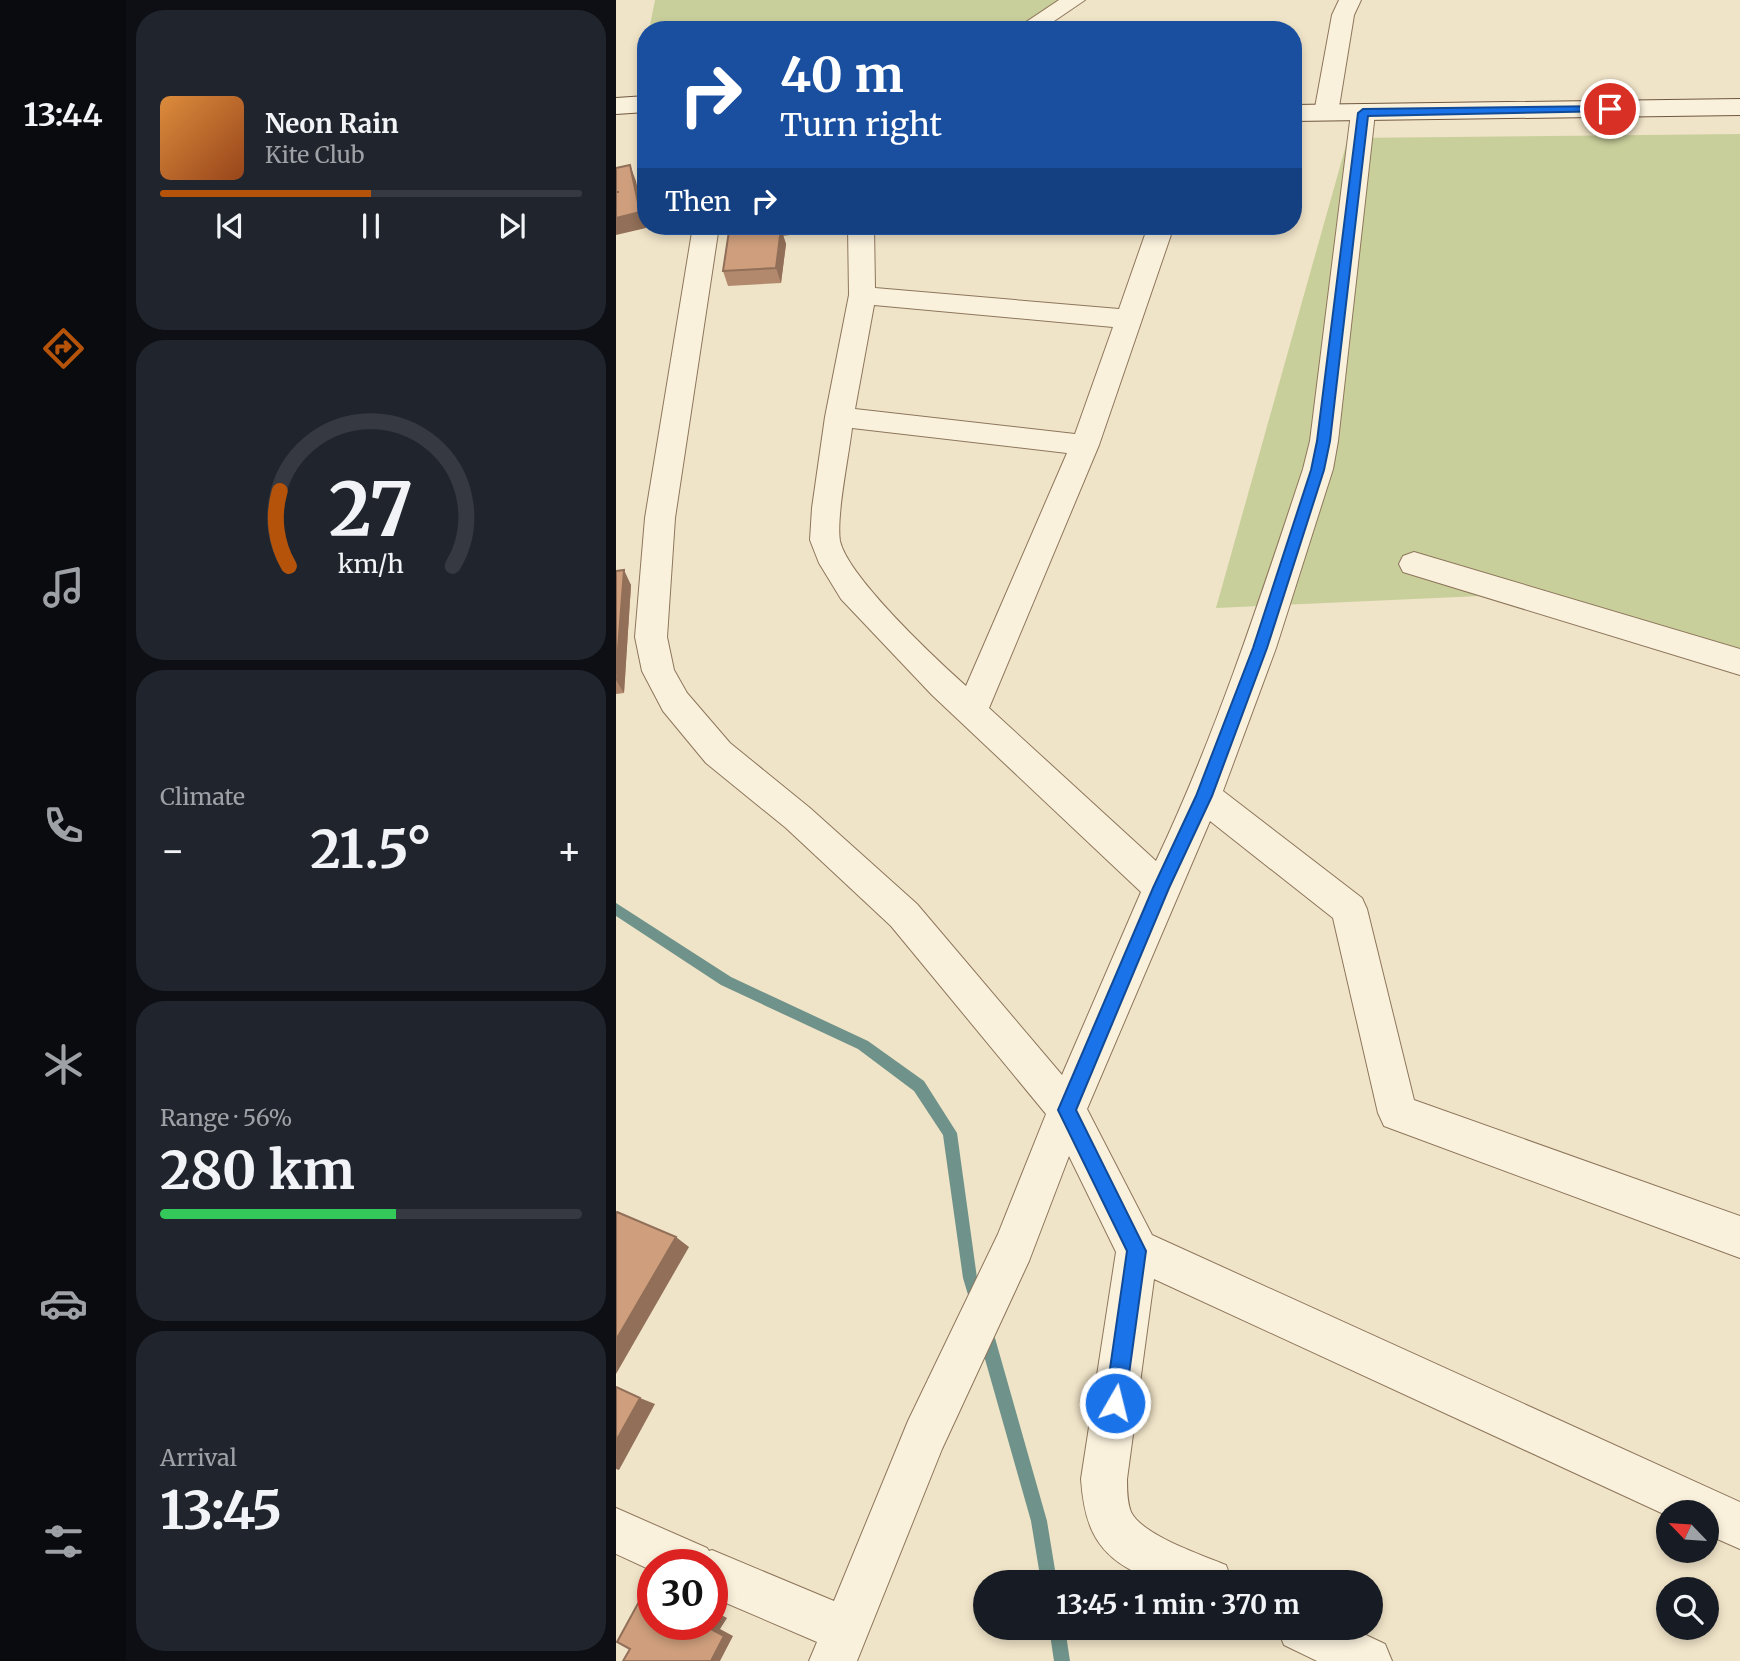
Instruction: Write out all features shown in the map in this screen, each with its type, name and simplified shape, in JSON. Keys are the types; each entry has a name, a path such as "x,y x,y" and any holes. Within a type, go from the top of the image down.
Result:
{"main road":[{"path":"616,106 637,105"},
{"path":"1302,113 1740,107"}],"street":[{"path":"1039,21 1073,0"},
{"path":"1326,113 1343,15 1350,0"},
{"path":"728,1582 839,1645 924,1437 1014,1246 1067,1110 1161,888 1204,796 1260,648 1318,470 1324,441 1363,113"},
{"path":"704,235 660,518 650,637 658,671 675,702 718,753 798,818 904,915 1067,1110 1137,1251 1104,1479 1105,1499 1112,1521 1121,1536 1186,1570"},
{"path":"860,235 862,295 839,417 825,540 834,563 852,591 971,712 1161,888"},
{"path":"971,712 1085,445 1158,235"},
{"path":"862,295 1127,319"},
{"path":"839,417 1085,445"},
{"path":"1414,564 1740,662"},
{"path":"1204,796 1349,909 1398,1114 1740,1237"},
{"path":"1137,1251 1740,1526"},
{"path":"620,1543 640,1549"},
{"path":"1325,1640 1368,1661"}],"green space":[{"path":"655,0 1062,0 1028,21 651,21"},
{"path":"1740,134 1740,664 1525,594 1216,608 1348,138"}],"building":[{"path":"630,165 637,198 637,213 616,218 616,168"},
{"path":"728,235 780,235 776,268 723,271"},
{"path":"624,570 616,675 616,571"},
{"path":"617,1212 676,1237 616,1340 616,1214"},
{"path":"616,1387 640,1398 616,1441"},
{"path":"637,1605 637,1640 722,1640 711,1661 623,1661 630,1649 617,1642"}],"waterway":[{"path":"616,909 726,981 863,1045 919,1086 950,1133 970,1278 977,1303"},
{"path":"985,1331 1039,1521 1047,1570"},
{"path":"1059,1640 1062,1661"}],"route":[{"path":"1115,1403 1137,1251 1067,1110 1161,888 1204,796 1260,648 1318,470 1324,441 1363,113 1610,109"}]}
